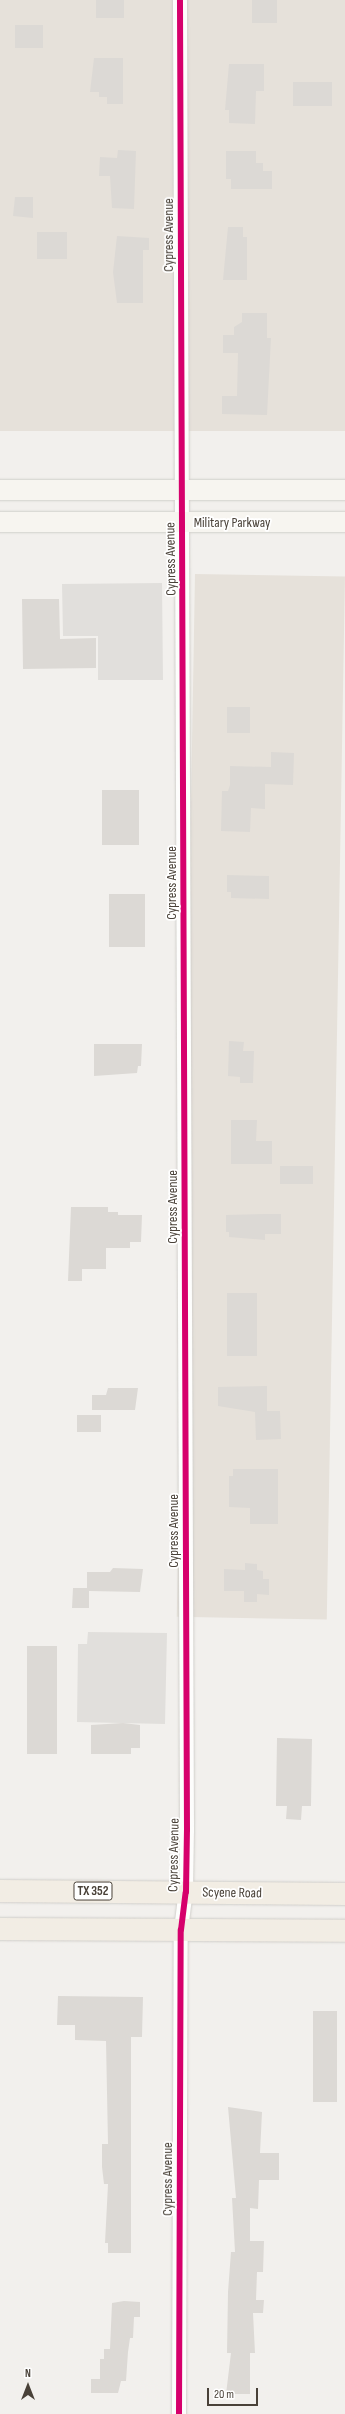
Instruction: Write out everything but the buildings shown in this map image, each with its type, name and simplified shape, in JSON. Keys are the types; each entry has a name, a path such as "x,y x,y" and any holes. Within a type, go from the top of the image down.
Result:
{"main road":[{"path":"0,490 345,490"},
{"name":"Military Parkway","path":"0,522 345,522"},
{"name":"Scyene Road","path":"0,1891 345,1894"},
{"path":"0,1929 345,1932"}],"street":[{"name":"Cypress Avenue","path":"179,2414 180,1930 186,1892 180,0"}],"shaded area":[{"path":"0,0 345,0 345,431 0,431"},
{"path":"195,574 345,577 327,1619 177,1617"},
{"path":"162,583 163,680 98,680 98,636 63,636 62,584"},
{"path":"88,1632 167,1633 165,1724 77,1722 78,1644 87,1644"}],"cycle path":[{"path":"179,2414 181,1930 186,1892 187,1830 180,0"}]}
